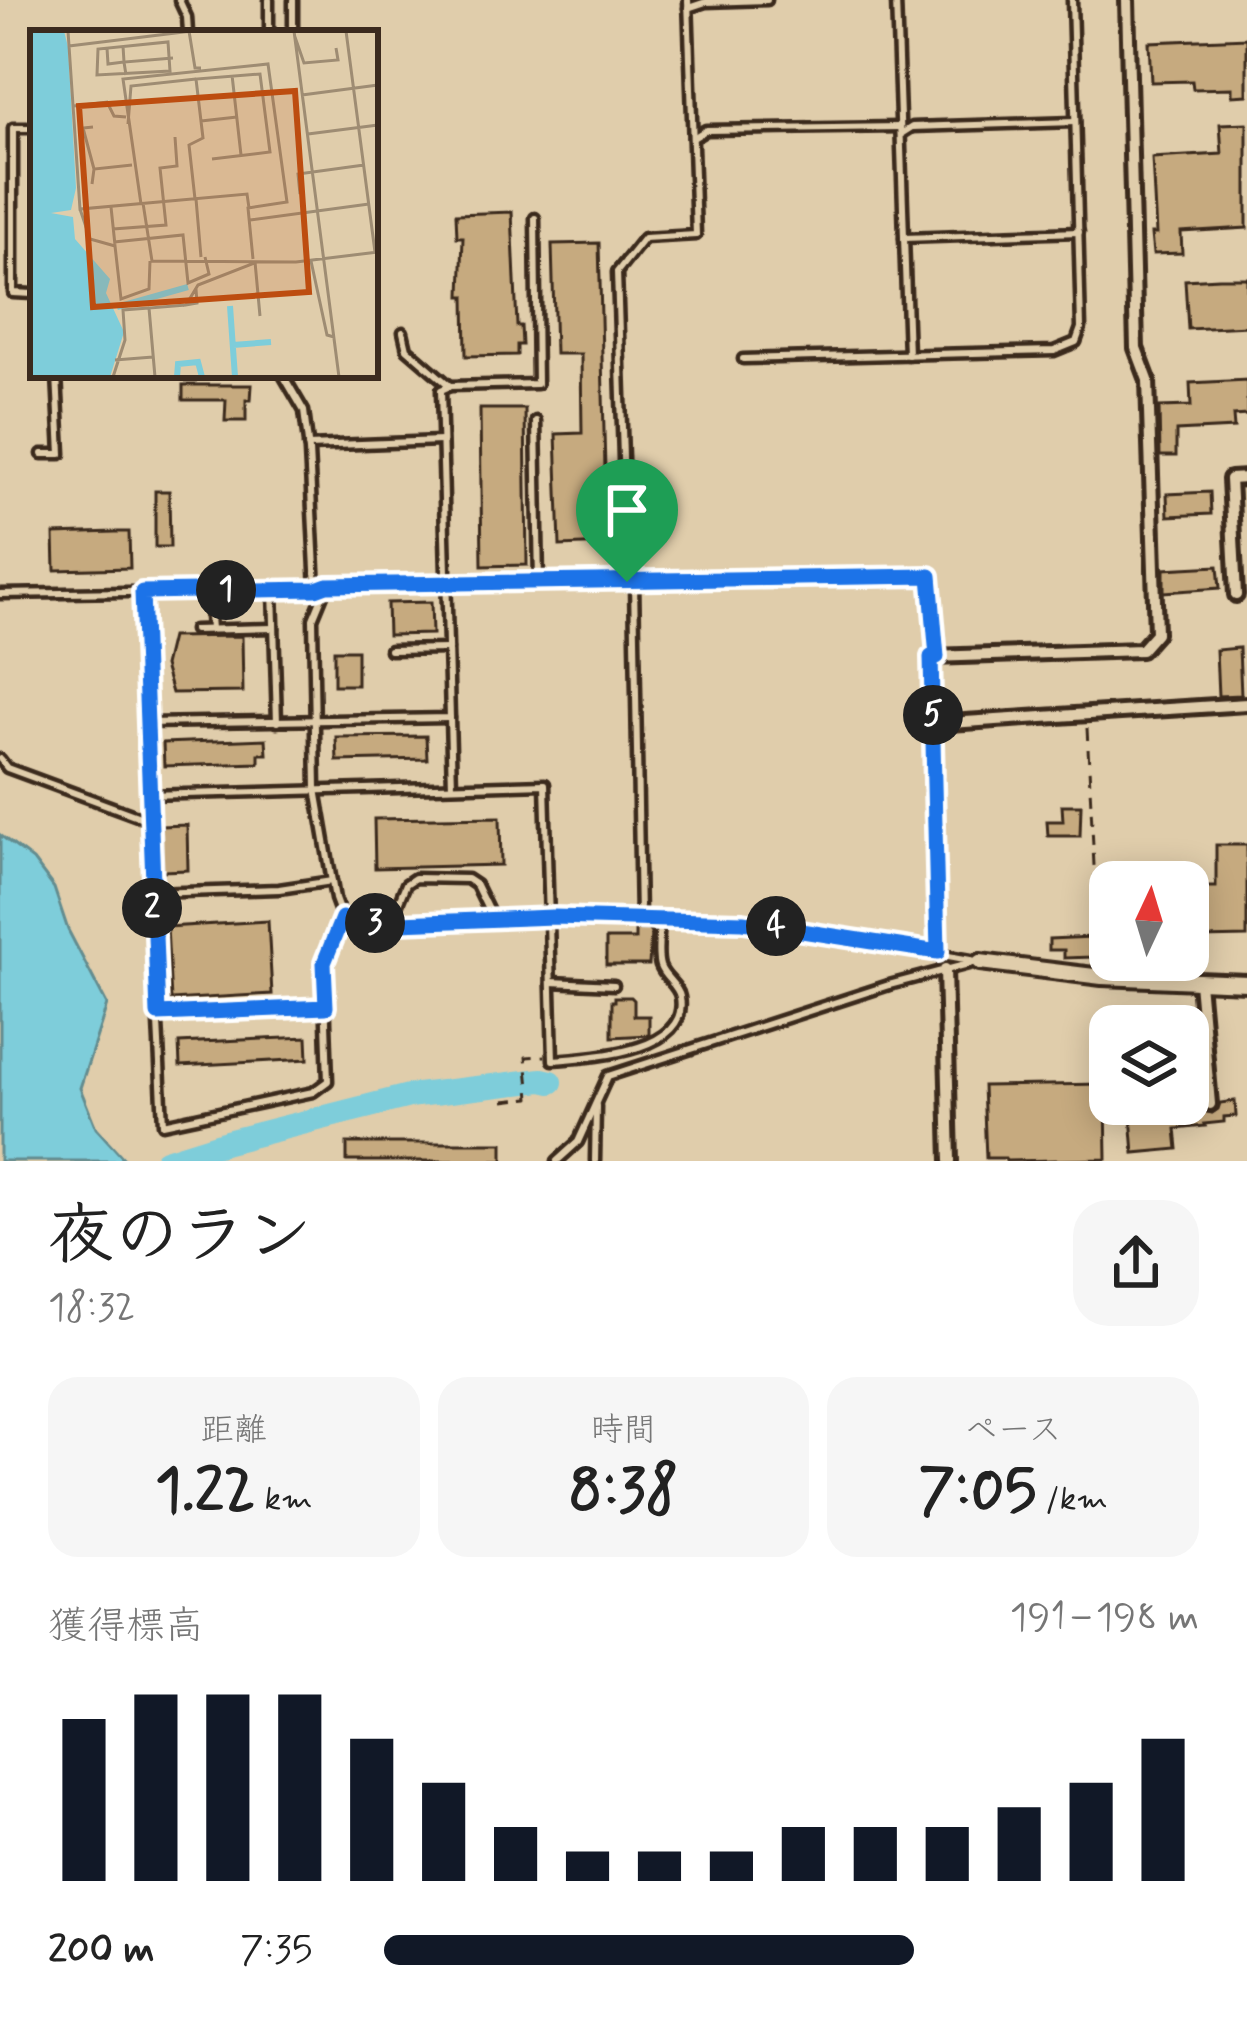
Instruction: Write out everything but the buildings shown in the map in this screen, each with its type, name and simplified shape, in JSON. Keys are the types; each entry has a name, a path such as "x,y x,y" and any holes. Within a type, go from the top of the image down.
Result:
{"street":[{"path":"938,952 931,657 1142,650 1156,633 1148,380 1136,348 1127,0"},
{"path":"1236,595 1230,479 1247,478"},
{"path":"934,724 1247,704"},
{"path":"980,962 1089,975"},
{"path":"945,969 950,1161"},
{"path":"1180,981 1247,982"},
{"path":"1199,982 1210,1104"}],"lane":[{"path":"179,0 188,30"},
{"path":"640,918 617,272 644,238 696,235 688,4 766,0"},
{"path":"896,0 908,355"},
{"path":"743,359 1054,351 1076,342 1081,328 1072,0"},
{"path":"693,138 706,130 900,131 1076,122"},
{"path":"30,128 13,128 13,293 30,294"},
{"path":"452,786 441,390 537,384 535,218"},
{"path":"904,238 1079,232"},
{"path":"403,332 406,350 450,386"},
{"path":"42,454 61,454 57,378"},
{"path":"285,378 304,411 316,589"},
{"path":"536,421 539,583"},
{"path":"308,446 441,441"},
{"path":"0,594 930,576 937,657"},
{"path":"142,592 163,1124 313,1092 328,1081 324,963 342,918 316,789 313,619 327,585"},
{"path":"273,590 277,722"},
{"path":"208,591 211,630"},
{"path":"194,630 274,628"},
{"path":"389,650 448,649"},
{"path":"145,723 450,718"},
{"path":"0,759 7,768 148,820"},
{"path":"147,795 545,784 553,1060 630,1048 666,1036 679,1021 680,994 660,966 660,919"},
{"path":"390,923 406,884 416,878 467,879 476,885 493,920"},
{"path":"152,893 279,889 332,881"},
{"path":"342,918 357,923 549,917 743,922 980,962"},
{"path":"557,1161 578,1142 608,1076 980,962"},
{"path":"550,982 614,985"},
{"path":"158,1014 326,1007"},
{"path":"596,1102 596,1161"}],"path":[{"path":"1085,715 1093,861"},
{"path":"504,1101 530,1098 526,1058 553,1055"}],"water":[{"path":"0,835 33,860 54,888 68,930 107,1005 80,1088 96,1128 126,1161 0,1161"}],"waterway":[{"path":"166,1161 409,1096 551,1082"}],"route":[{"path":"930,576 937,657 931,657 938,952 743,922 553,917 357,923 342,918 324,963 326,1007 158,1014 142,592 627,582 930,576"}]}
